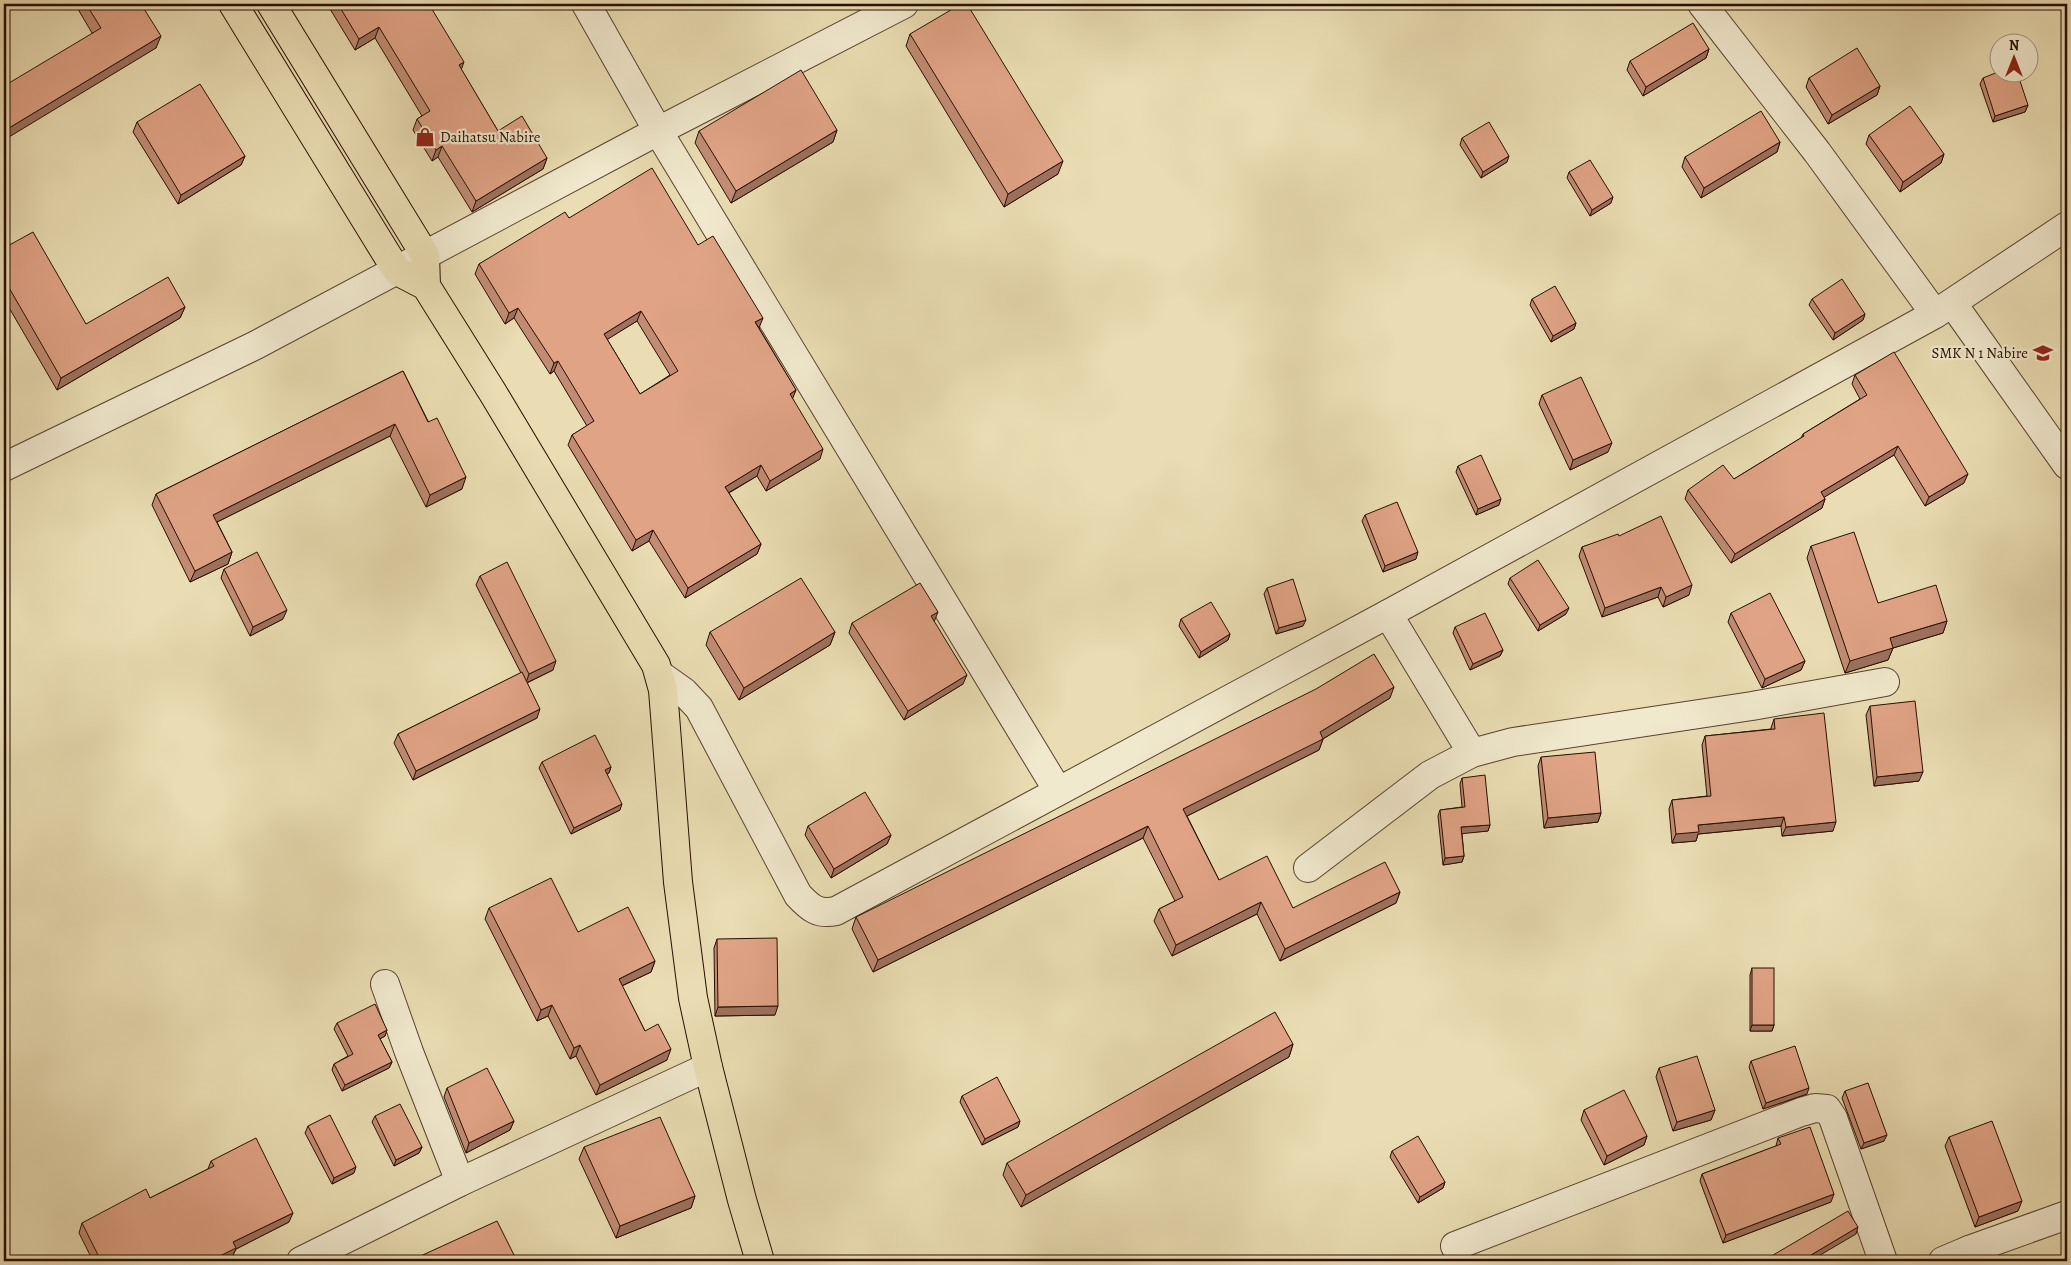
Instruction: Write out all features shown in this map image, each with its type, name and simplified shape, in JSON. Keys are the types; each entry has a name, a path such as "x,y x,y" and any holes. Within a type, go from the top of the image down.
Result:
{"main road":[{"path":"233,4 397,271 426,286"},
{"path":"271,4 425,255 426,286 650,652 660,675 678,882 693,998 708,1067 742,1200 760,1261"}],"street":[{"path":"586,4 658,131 1058,790"},
{"path":"4,467 256,345 658,131 904,4"},
{"path":"1702,4 1817,152 2067,465"},
{"path":"660,675 684,692 699,708 798,895 809,907 820,913 836,911 1388,614 1944,309 2067,226"},
{"path":"1388,614 1472,753"},
{"path":"1308,868 1430,775 1472,753 1513,742 1752,706 1885,682"},
{"path":"385,984 409,1052 460,1182"},
{"path":"301,1261 460,1182 708,1067"},
{"path":"1455,1246 1696,1151 1801,1112 1820,1108 1827,1109 1833,1118 1883,1261"},
{"path":"1943,1261 1971,1256 2067,1215"}],"building":[{"path":"86,4 141,4 161,36 4,131 4,86 101,28"},
{"path":"338,4 422,4 425,9 430,6 464,62 459,65 498,131 522,116 547,158 476,201 442,146 436,150 417,119 430,111 379,27 359,39"},
{"path":"961,4 967,4 1063,161 1008,194 910,34"},
{"path":"1693,23 1709,49 1646,87 1630,61"},
{"path":"1857,48 1880,86 1832,115 1809,78"},
{"path":"801,70 837,130 736,191 699,131"},
{"path":"1988,76 1988,82 2020,82 2028,105 1995,116 1983,78"},
{"path":"200,84 245,156 181,195 137,122"},
{"path":"1910,106 1944,154 1903,182 1869,135"},
{"path":"1761,111 1780,142 1704,188 1685,157"},
{"path":"1489,122 1509,156 1483,172 1462,138"},
{"path":"1590,160 1613,197 1592,210 1569,172"},
{"path":"652,168 698,245 713,236 763,318 755,322 796,390 790,394 823,449 770,481 761,465 725,487 761,544 688,588 653,530 636,540 572,435 594,421 558,361 554,363 518,308 509,313 479,264 565,212 569,218","holes":["641,311 678,371 640,394 604,334"]},
{"path":"33,232 86,324 168,277 185,307 61,378 4,279 4,248"},
{"path":"1842,279 1865,314 1835,333 1812,299"},
{"path":"1555,286 1576,323 1553,336 1532,299"},
{"path":"1894,352 1968,474 1929,497 1898,446 1821,492 1825,499 1735,554 1688,490 1723,465 1734,479 1867,395 1855,375"},
{"path":"403,371 428,422 437,418 466,477 430,495 395,424 213,515 232,552 195,571 156,494"},
{"path":"1581,377 1612,443 1573,460 1542,395"},
{"path":"1481,455 1501,499 1478,509 1458,466"},
{"path":"1397,502 1418,552 1385,566 1365,515"},
{"path":"1661,516 1692,585 1666,597 1661,587 1605,608 1582,547 1618,534 1619,536"},
{"path":"1854,532 1878,603 1936,585 1947,621 1890,638 1893,648 1850,661 1811,546"},
{"path":"257,552 287,610 253,627 224,569"},
{"path":"1538,560 1569,608 1540,625 1510,578"},
{"path":"507,562 556,661 529,674 480,576"},
{"path":"801,578 835,632 744,688 710,632"},
{"path":"1293,579 1306,620 1279,628 1267,588"},
{"path":"920,583 938,612 931,616 967,675 908,711 852,623"},
{"path":"1770,593 1805,661 1765,679 1731,613"},
{"path":"1211,602 1230,634 1201,652 1181,619"},
{"path":"1485,613 1503,650 1473,664 1455,627"},
{"path":"1374,654 1394,687 1320,732 1323,739 1183,809 1219,880 1267,856 1293,908 1385,862 1400,892 1285,949 1261,902 1176,945 1159,909 1183,897 1148,826 878,960 856,917 1316,689"},
{"path":"522,672 540,709 416,771 398,734"},
{"path":"1915,701 1923,772 1877,777 1870,706"},
{"path":"1824,713 1836,822 1786,827 1784,817 1698,825 1699,832 1676,834 1672,800 1711,796 1705,736 1775,729 1774,719"},
{"path":"595,735 611,767 605,770 622,804 574,828 542,762"},
{"path":"1595,752 1601,813 1548,818 1541,757"},
{"path":"1485,775 1490,825 1461,827 1464,856 1445,858 1440,810 1465,807 1462,778"},
{"path":"865,792 891,835 834,869 808,826"},
{"path":"551,878 578,932 628,907 655,961 619,979 645,1031 658,1024 671,1049 600,1085 580,1045 574,1048 552,1005 541,1010 489,908"},
{"path":"777,938 778,1006 718,1007 717,939"},
{"path":"1752,968 1774,968 1774,1025 1752,1025"},
{"path":"375,1004 387,1030 378,1035 392,1062 345,1085 334,1064 353,1054 337,1023"},
{"path":"1275,1012 1293,1044 1026,1195 1007,1163"},
{"path":"1795,1046 1809,1088 1766,1103 1751,1061"},
{"path":"1697,1056 1715,1110 1677,1122 1659,1068"},
{"path":"487,1068 514,1121 469,1143 447,1088"},
{"path":"997,1077 1020,1121 985,1139 962,1096"},
{"path":"1868,1083 1887,1135 1864,1143 1845,1091"},
{"path":"1624,1090 1647,1136 1607,1156 1584,1110"},
{"path":"400,1104 422,1147 396,1160 375,1116"},
{"path":"330,1115 356,1167 334,1178 308,1126"},
{"path":"660,1117 695,1196 620,1226 584,1147"},
{"path":"1992,1121 2022,1201 1979,1217 1949,1137"},
{"path":"1810,1127 1834,1194 1726,1235 1702,1174 1781,1144 1778,1138"},
{"path":"1418,1136 1445,1182 1420,1197 1392,1151"},
{"path":"256,1138 293,1213 233,1242 236,1248 210,1261 101,1261 82,1223 146,1189 150,1198 214,1166 211,1161"},
{"path":"1848,1211 1858,1227 1801,1261 1763,1261"},
{"path":"497,1221 516,1259 512,1261 415,1261 414,1259"}],"place":[{"name":"Daihatsu Nabire","path":"425,137"},
{"name":"SMK N 1 Nabire","path":"2043,353"}]}
